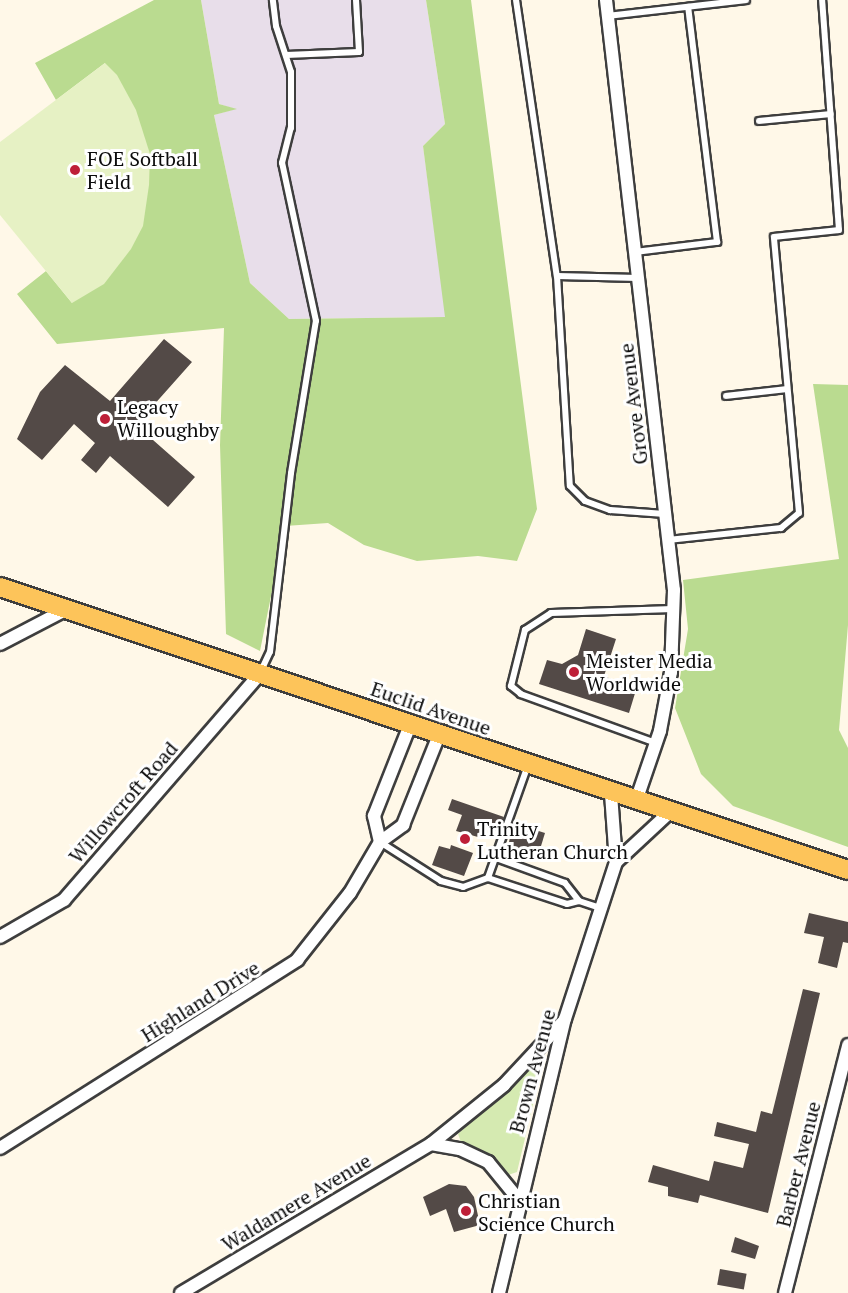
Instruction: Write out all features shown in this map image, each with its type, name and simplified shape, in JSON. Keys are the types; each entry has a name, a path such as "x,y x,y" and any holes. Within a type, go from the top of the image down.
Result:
{"main road":[{"name":"Euclid Avenue","path":"0,587 611,794 848,870"}],"street":[{"name":"Grove Avenue","path":"606,0 668,540 673,609 671,672 656,743 636,801"},
{"path":"0,644 63,610"},
{"name":"Willowcroft Road","path":"0,936 64,900 260,674"},
{"path":"380,842 374,816 410,725"},
{"name":"Highland Drive","path":"0,1148 297,960 350,893 380,842 403,825 439,735"},
{"name":"Brown Avenue","path":"499,1293 519,1200 565,1019 616,862 611,794"},
{"name":"Brown Avenue","path":"616,862 670,812"},
{"name":"Waldamere Avenue","path":"181,1293 431,1144 504,1085 565,1019"},
{"name":"Barber Avenue","path":"785,1293 848,1045"},
{"path":"431,1144 460,1149 488,1162 519,1200"}],"lane":[{"path":"260,674 270,652 291,473 316,321 282,163 291,128 291,72 273,0"},
{"path":"286,56 359,52 356,0"},
{"path":"516,0 557,276 570,486 585,501 610,510 665,514"},
{"path":"608,16 746,0"},
{"path":"668,540 781,528 795,519 801,503 787,389 774,237 839,230 822,0"},
{"path":"635,252 717,242 688,7"},
{"path":"759,121 831,114"},
{"path":"557,276 638,278"},
{"path":"726,396 787,389"},
{"path":"656,743 521,694 511,686 525,630 551,613 673,609"},
{"path":"488,878 528,765"},
{"path":"380,842 441,881 463,887 488,878 567,904 579,900"},
{"path":"496,858 565,883 579,900 600,908"}],"shaded area":[{"path":"201,0 426,0 445,124 423,146 446,317 289,319 250,283 214,115 235,109 219,104"}],"green space":[{"path":"154,0 201,0 219,104 237,109 214,115 250,283 289,319 445,317 423,146 445,124 426,0 471,0 537,509 517,561 478,556 417,561 364,545 328,523 285,526 260,651 226,634 220,445 224,328 57,344 17,294 46,271 72,303 105,63 56,100 35,63"},
{"name":"FOE Softball Field","path":"105,63 117,75 136,110 150,154 149,185 143,226 131,249 104,284 72,303 0,215 0,142"},
{"path":"813,384 848,385 848,625 839,730 848,748 848,847 733,806 701,774 675,708 688,629 683,580 839,559"},
{"path":"545,1054 517,1172 508,1175 483,1151 461,1142 458,1134"}],"building":[{"name":"Legacy Willoughby","path":"164,339 192,362 136,425 195,477 168,507 110,456 96,473 81,460 95,443 74,424 42,460 17,439 40,392 65,365 110,401"},
{"name":"Meister Media Worldwide","path":"586,629 616,639 604,676 636,690 629,713 539,684 547,660 562,664 578,655"},
{"path":"452,799 504,817 499,832 482,827 478,837 456,831 462,815 448,810"},
{"path":"513,823 545,833 541,846 520,850 508,847"},
{"path":"451,845 473,853 464,876 432,865 439,846 450,849"},
{"path":"809,913 848,922 848,943 843,942 837,968 818,963 824,937 804,933"},
{"path":"803,989 820,993 768,1213 700,1195 698,1203 668,1196 668,1187 648,1182 653,1165 709,1181 714,1161 743,1168 749,1144 714,1136 717,1122 756,1132 761,1111 772,1114"},
{"name":"Christian Science Church","path":"449,1184 466,1186 474,1197 480,1225 454,1232 446,1209 430,1216 423,1197"},
{"path":"735,1237 759,1246 755,1259 731,1252"},
{"path":"720,1269 747,1274 744,1289 717,1285"}],"place":[{"name":"FOE Softball Field","path":"75,170"},
{"name":"Legacy Willoughby","path":"105,419"},
{"name":"Meister Media Worldwide","path":"574,672"},
{"name":"Trinity Lutheran Church","path":"465,839"},
{"name":"Christian Science Church","path":"466,1211"}]}
